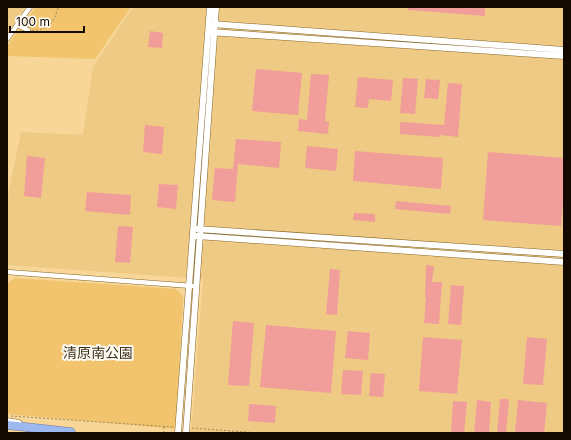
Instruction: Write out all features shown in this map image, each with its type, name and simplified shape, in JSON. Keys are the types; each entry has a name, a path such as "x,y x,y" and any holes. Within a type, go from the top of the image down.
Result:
{"highway":[{"path":"7,425 73,433"},
{"path":"7,429 46,433"}],"street":[{"path":"7,39 30,7"},
{"path":"210,7 212,24"},
{"path":"188,431 196,232 211,32 216,7"},
{"path":"212,24 564,50"},
{"path":"18,25 28,30"},
{"path":"211,32 564,56"},
{"path":"196,232 564,254"},
{"path":"196,232 564,262"},
{"path":"7,272 193,286"},
{"path":"177,430 193,286"},
{"path":"7,421 73,433"}],"path":[{"path":"28,30 40,30 48,27 52,23 57,13 58,7"},
{"path":"7,415 164,426 177,430"},
{"path":"164,426 164,433"},
{"path":"200,433 201,429"},
{"path":"188,431 201,429 259,433"}],"shaded area":[{"path":"7,7 25,7 7,33"},
{"path":"133,7 564,7 564,433 191,433 203,279 7,265 7,211 9,190 21,132 83,135 93,67"}],"green space":[{"path":"36,7 131,7 95,59 7,56 7,46"},
{"name":"清原南公園","path":"15,278 176,289 183,296 176,429 7,414 7,284"}],"building":[{"path":"408,7 485,7 485,16 408,10"},
{"path":"150,31 163,33 162,48 148,47"},
{"path":"256,69 302,73 298,115 252,111"},
{"path":"311,74 329,75 325,121 329,122 328,134 298,131 299,119 307,120"},
{"path":"358,77 393,80 391,101 369,99 368,108 355,107"},
{"path":"403,78 418,79 415,114 400,113"},
{"path":"426,79 440,80 438,99 424,98"},
{"path":"448,83 462,84 458,137 400,134 400,122 444,125"},
{"path":"145,125 164,127 162,154 143,152"},
{"path":"236,139 281,142 279,168 238,164 235,202 212,200 215,168 233,169"},
{"path":"307,146 338,149 336,171 305,168"},
{"path":"355,151 443,158 441,189 353,181"},
{"path":"488,152 564,158 564,192 561,226 483,220"},
{"path":"27,156 45,158 41,198 24,196"},
{"path":"159,184 178,185 176,209 157,207"},
{"path":"87,192 131,195 130,215 85,211"},
{"path":"396,201 451,206 450,214 395,209"},
{"path":"354,213 375,214 375,222 353,220"},
{"path":"118,226 133,227 130,263 115,262"},
{"path":"426,265 434,266 432,282 442,282 439,324 424,323"},
{"path":"330,269 340,270 337,315 326,314"},
{"path":"451,285 464,286 461,325 448,324"},
{"path":"233,321 254,323 249,386 228,385"},
{"path":"266,325 336,331 331,393 260,387"},
{"path":"348,331 370,333 368,360 345,358"},
{"path":"423,337 462,340 457,394 419,391"},
{"path":"527,337 547,339 543,385 523,384"},
{"path":"343,370 363,371 361,395 341,394"},
{"path":"371,373 385,374 383,397 369,396"},
{"path":"500,399 509,399 506,433 497,433"},
{"path":"477,400 491,402 489,433 474,433"},
{"path":"518,400 547,403 544,433 515,433"},
{"path":"453,401 467,402 464,433 451,433"},
{"path":"249,404 276,406 275,423 248,421"}]}
